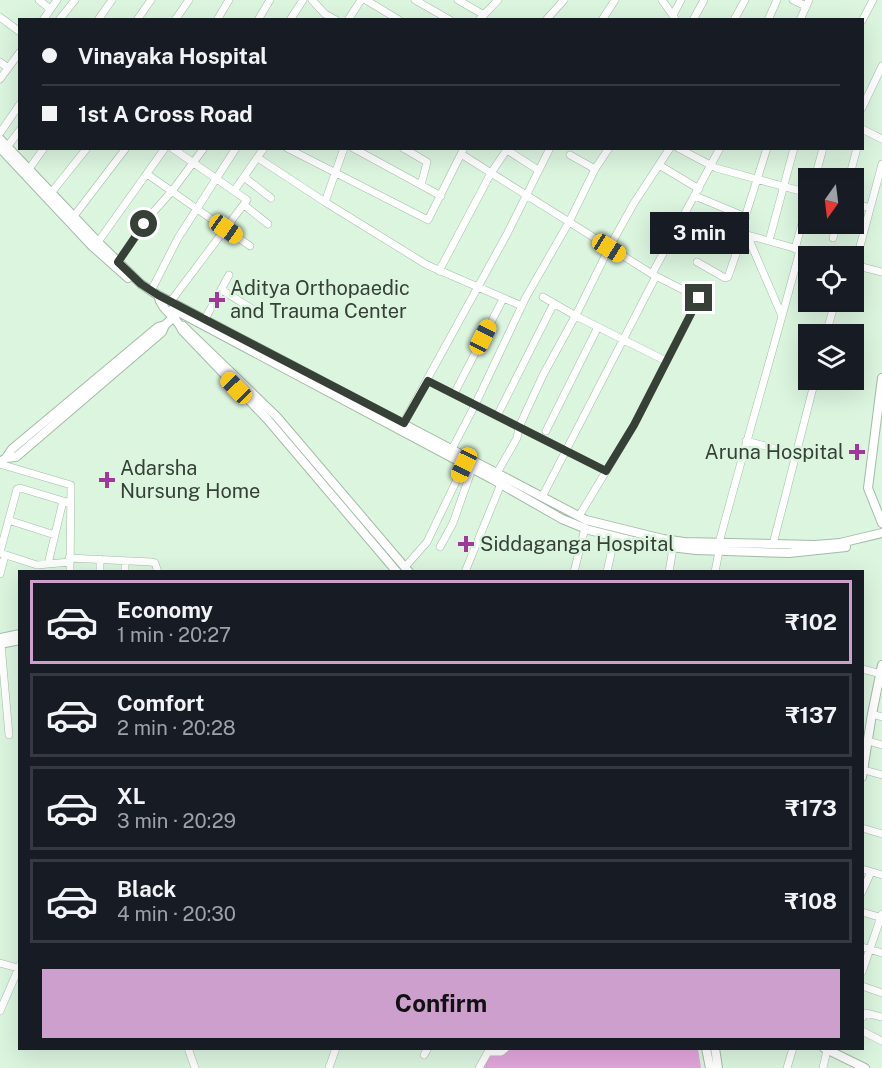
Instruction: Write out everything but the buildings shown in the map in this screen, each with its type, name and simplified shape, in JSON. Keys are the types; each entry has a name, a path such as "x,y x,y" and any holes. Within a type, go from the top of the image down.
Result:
{"main road":[{"path":"0,139 4,147 113,266 149,296 156,296 171,302 186,326 277,417 398,569"},
{"path":"4,147 29,169 72,220 179,316 206,323 596,524 663,539 789,553 834,550 882,539"},
{"path":"2,462 12,449 158,327 179,316"},
{"path":"179,316 182,330 268,420 398,569"},
{"path":"194,334 196,327 206,323"},
{"path":"882,378 868,488 882,523"},
{"path":"402,426 468,467 562,519 618,539 673,548 773,544 824,545 882,534"},
{"path":"0,638 18,634"},
{"path":"0,644 18,640"},
{"path":"864,767 868,741 866,726 879,696 881,671"},
{"path":"706,1050 710,1068"},
{"path":"715,1050 718,1068"},
{"path":"828,1050 865,1068"}],"street":[{"path":"39,0 50,9"},
{"path":"46,18 57,0"},
{"path":"61,18 75,0"},
{"path":"99,18 112,0"},
{"path":"138,18 151,0"},
{"path":"177,18 189,0"},
{"path":"218,18 229,0"},
{"path":"259,18 270,0"},
{"path":"291,18 303,0"},
{"path":"312,0 325,17"},
{"path":"350,18 364,0 396,18"},
{"path":"415,0 446,18"},
{"path":"458,0 481,17 498,0"},
{"path":"551,18 564,0"},
{"path":"603,18 615,0"},
{"path":"662,0 674,17"},
{"path":"674,17 681,0"},
{"path":"694,18 704,0"},
{"path":"735,18 745,0"},
{"path":"769,18 777,0"},
{"path":"794,0 808,3 801,18"},
{"path":"864,18 873,0"},
{"path":"0,17 18,30"},
{"path":"0,79 18,55"},
{"path":"0,62 8,68"},
{"path":"864,104 882,66"},
{"path":"0,133 18,107"},
{"path":"864,130 882,139"},
{"path":"4,147 18,132"},
{"path":"29,169 43,150"},
{"path":"51,193 85,150"},
{"path":"72,220 124,150"},
{"path":"98,242 164,150"},
{"path":"171,302 248,200 175,150"},
{"path":"118,262 148,218 172,191 203,150"},
{"path":"156,296 173,247 235,150"},
{"path":"234,191 263,150"},
{"path":"291,150 424,220 431,217 463,151 491,173 609,248 699,298 634,425 579,516"},
{"path":"325,202 343,150"},
{"path":"357,150 441,196"},
{"path":"406,150 427,162 421,185"},
{"path":"439,271 491,173 507,150"},
{"path":"509,150 538,170"},
{"path":"402,426 507,234 549,150"},
{"path":"452,449 476,405 522,306 569,222 595,169 608,150"},
{"path":"497,473 517,438 519,427 543,375 576,316 609,248 634,202 669,150"},
{"path":"682,150 712,166 798,190"},
{"path":"542,497 719,150"},
{"path":"715,570 746,441 782,316 798,249 740,233 766,150"},
{"path":"769,241 794,150"},
{"path":"818,168 822,150"},
{"path":"851,168 856,150"},
{"path":"570,155 595,169"},
{"path":"258,158 325,202 439,271 522,306"},
{"path":"859,246 882,164"},
{"path":"659,165 697,193 746,217"},
{"path":"147,174 250,246"},
{"path":"244,177 271,198"},
{"path":"244,205 268,224"},
{"path":"864,206 870,208"},
{"path":"698,262 725,278 728,277 745,234"},
{"path":"745,234 782,316"},
{"path":"833,238 834,234"},
{"path":"864,268 882,272"},
{"path":"206,323 229,275"},
{"path":"222,290 257,312"},
{"path":"543,297 666,361"},
{"path":"454,394 503,298"},
{"path":"497,416 554,303"},
{"path":"546,430 598,327"},
{"path":"428,381 606,471"},
{"path":"773,544 812,390"},
{"path":"746,441 796,454"},
{"path":"2,462 71,485 55,536 50,567"},
{"path":"398,569 427,542 468,467"},
{"path":"440,547 450,530 468,467"},
{"path":"466,570 501,484"},
{"path":"0,573 8,520 17,489 67,502"},
{"path":"67,502 70,570"},
{"path":"8,520 55,536"},
{"path":"574,570 585,528"},
{"path":"607,570 613,543"},
{"path":"669,570 673,548"},
{"path":"2,553 38,566 50,567 70,560 100,559 152,562 155,563 157,570"},
{"path":"100,559 100,570"},
{"path":"125,561 125,570"},
{"path":"0,644 9,735"},
{"path":"864,669 881,671"},
{"path":"872,714 882,717"},
{"path":"868,741 882,745"},
{"path":"864,773 882,775"},
{"path":"864,829 882,834"},
{"path":"864,870 882,875"},
{"path":"864,888 871,872"},
{"path":"864,912 882,917 866,948 882,953"},
{"path":"0,963 18,967"},
{"path":"0,1011 18,969"},
{"path":"864,987 882,993"},
{"path":"864,1016 866,1013 882,1017"},
{"path":"864,1032 882,1041"},
{"path":"189,1050 195,1068"},
{"path":"329,1068 335,1050"},
{"path":"479,1068 488,1052 504,1050"},
{"path":"787,1068 792,1050"},
{"path":"823,1068 826,1050"}],"shaded area":[{"path":"506,1050 698,1050 701,1068 482,1068 492,1054 504,1055"}],"place":[{"name":"Aditya Orthopaedic and Trauma Center","path":"217,300"},
{"name":"Aruna Hospital","path":"857,452"},
{"name":"Adarsha Nursung Home","path":"107,480"},
{"name":"Siddaganga Hospital","path":"466,544"}],"route":[{"path":"144,224 118,262 141,284 158,295 404,423 428,381 606,471 634,425 699,298"}]}
